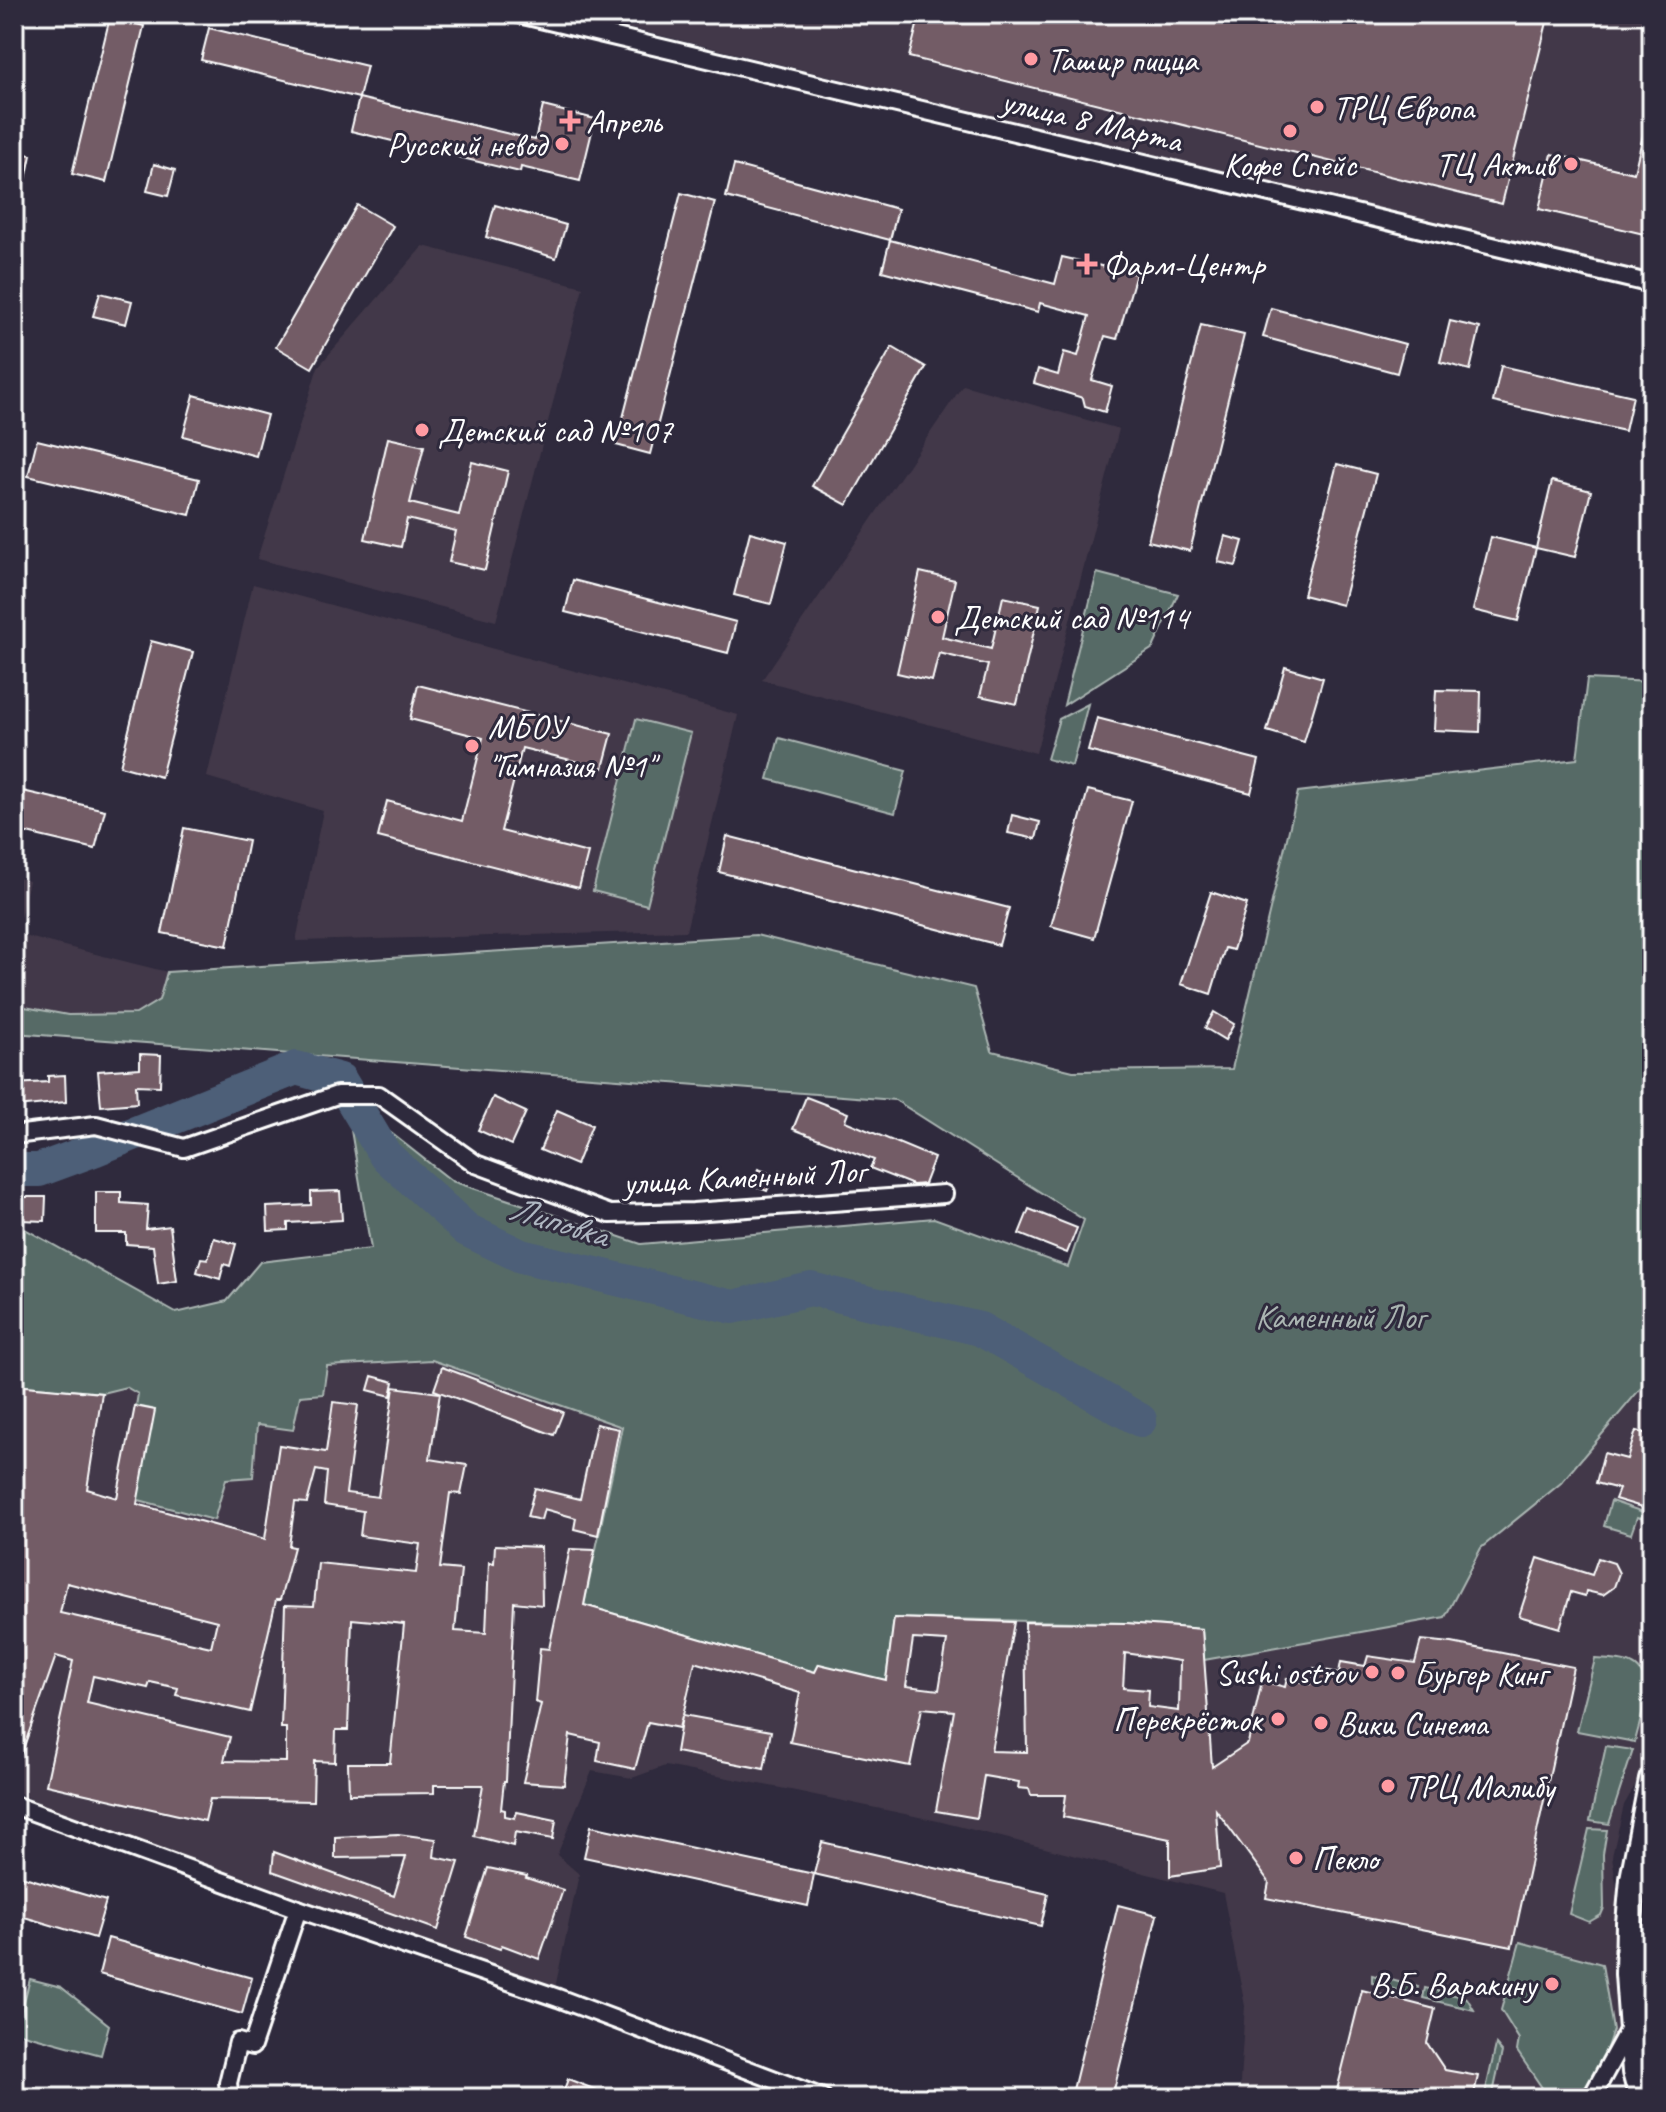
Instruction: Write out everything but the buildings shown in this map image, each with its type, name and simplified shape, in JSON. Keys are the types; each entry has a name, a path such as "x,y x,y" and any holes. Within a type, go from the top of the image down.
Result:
{"main road":[{"path":"1642,2098 1635,2072 1629,1923 1633,1879 1649,1815 1652,1780"}],"street":[{"name":"улица 8 Марта","path":"519,14 1652,284"},
{"name":"улица Каменный Лог","path":"14,1135 96,1125 184,1148 337,1095 379,1095 476,1164 610,1214 693,1212 944,1194"},
{"path":"14,1805 298,1909 558,1998 823,2098"},
{"path":"230,2098 228,2083 238,2042 252,2046 298,1909"},
{"path":"1591,2098 1632,2023"}],"shaded area":[{"path":"571,14 1652,14 1652,274"},
{"name":"Детский сад №107","path":"423,246 583,287 496,621 257,559 318,367"},
{"name":"Детский сад №114","path":"963,385 1119,429 1036,753 762,680"},
{"name":"МБОУ \"Гимназия №1\"","path":"253,584 738,715 686,931 296,941 323,811 207,777"},
{"path":"14,877 29,881 16,934 167,972 159,1000 136,1014 68,1015 14,1005"},
{"path":"432,1360 623,1427 584,1605 815,1672 819,1664 885,1680 894,1618 1126,1623 1202,1629 1204,1659 1445,1617 1481,1548 1561,1483 1652,1375 1652,1724 1640,1777 1624,1805 1612,1856 1619,1905 1619,2025 1606,2060 1584,2098 1239,2098 1245,2006 1223,1893 938,1821 796,1791 665,1766 632,1778 592,1771 557,1855 579,1874 555,1988 59,1814 14,1790 14,1385 102,1393 126,1387 139,1394 152,1410 214,1520 226,1479 253,1477 257,1425 300,1396 327,1366"}],"green space":[{"path":"1097,573 1178,594 1153,648 1064,705"},
{"name":"Каменный Лог","path":"1587,679 1652,682 1652,1375 1561,1483 1481,1548 1445,1617 1204,1660 1202,1629 1126,1623 894,1618 886,1680 815,1672 584,1605 622,1427 432,1360 327,1366 323,1394 300,1396 293,1430 257,1425 253,1477 226,1479 214,1520 135,1499 152,1409 136,1406 138,1394 126,1387 102,1393 14,1385 14,1223 176,1313 227,1301 260,1262 371,1249 351,1130 367,1114 452,1181 641,1244 934,1218 1068,1267 1084,1220 895,1100 14,1033 14,1005 68,1015 136,1014 159,1000 167,972 756,935 974,988 992,1051 1073,1071 1232,1069 1298,792 1577,759"},
{"path":"1088,704 1072,766 1047,759 1059,719"},
{"path":"636,719 691,733 647,905 593,891"},
{"path":"779,738 906,771 895,813 768,779"},
{"path":"1611,1501 1652,1515 1652,1522 1637,1517 1631,1534 1604,1526"},
{"path":"1595,1659 1624,1662 1640,1671 1646,1690 1635,1742 1577,1731"},
{"path":"1606,1746 1633,1750 1609,1824 1590,1821"},
{"path":"1589,1829 1607,1830 1603,1854 1604,1908 1601,1915 1589,1922 1569,1914"},
{"path":"1652,1861 1652,2037 1647,1971"},
{"path":"1520,1942 1602,1964 1613,2030 1603,2059 1580,2098 1549,2098 1517,2051 1519,2039 1501,2010"},
{"path":"1372,1975 1418,1987 1416,1995 1372,1983"},
{"path":"30,1979 61,1987 109,2025 101,2055 16,2032"},
{"path":"1425,1988 1467,1998 1474,2010 1423,1998"},
{"path":"1496,2045 1502,2052 1492,2098 1484,2098"}],"waterway":[{"name":"Липовка","path":"14,1170 39,1170 296,1068 340,1080 385,1155 467,1230 521,1256 733,1307 811,1289 980,1329 1140,1420"}],"place":[{"name":"Ташир пицца","path":"1031,59"},
{"name":"ТРЦ Европа","path":"1317,107"},
{"name":"Апрель","path":"570,121"},
{"name":"Кофе Спейс","path":"1290,131"},
{"name":"Русский невод","path":"562,144"},
{"name":"ТЦ Актив","path":"1571,164"},
{"name":"Фарм-Центр","path":"1087,264"},
{"name":"Детский сад №107","path":"422,430"},
{"name":"Детский сад №114","path":"938,617"},
{"name":"МБОУ \"Гимназия №1\"","path":"472,746"},
{"name":"Sushi ostrov","path":"1372,1672"},
{"name":"Бургер Кинг","path":"1398,1673"},
{"name":"Перекрёсток","path":"1278,1719"},
{"name":"Вики Синема","path":"1321,1723"},
{"name":"ТРЦ Малибу","path":"1388,1786"},
{"name":"Пекло","path":"1296,1858"},
{"name":"В.Б. Варакину","path":"1552,1984"}]}
